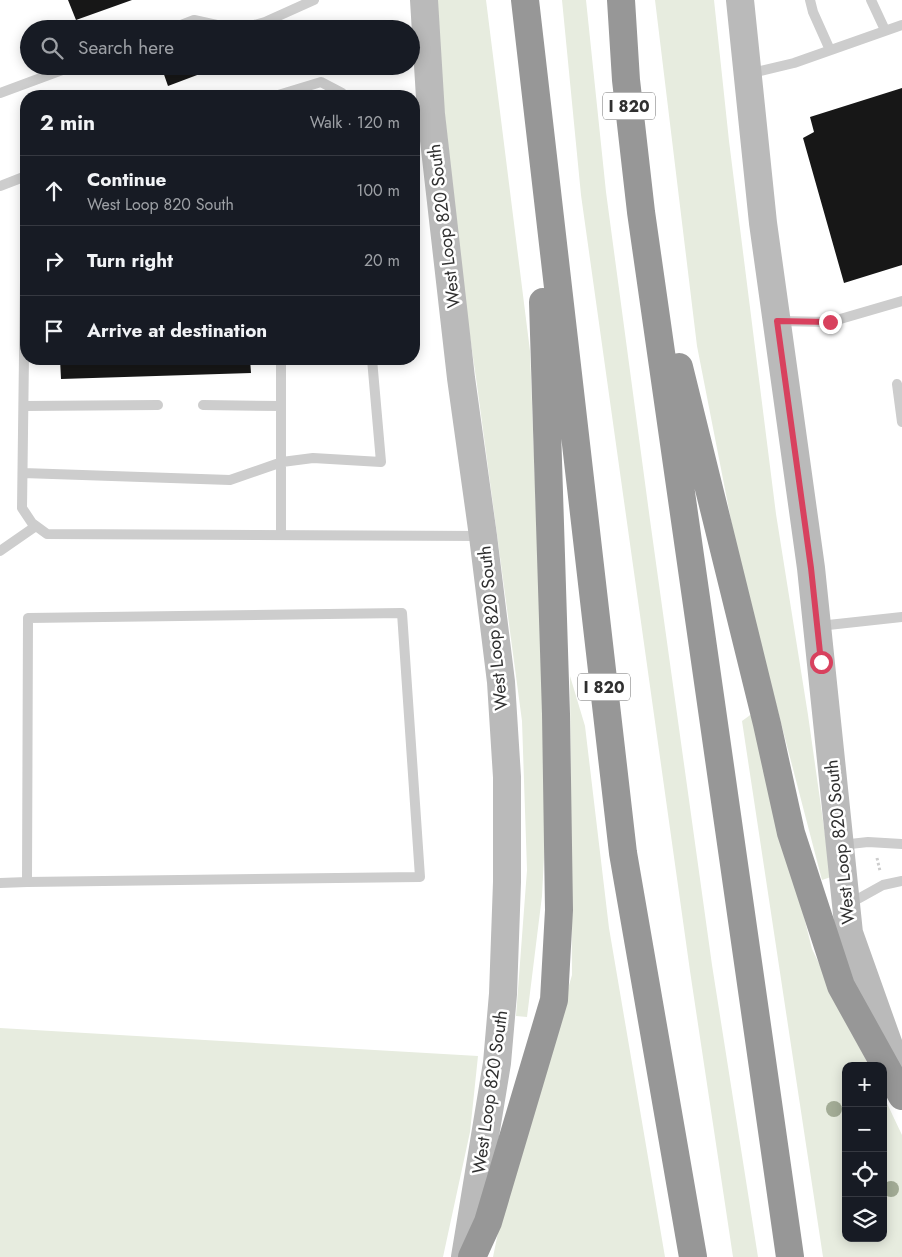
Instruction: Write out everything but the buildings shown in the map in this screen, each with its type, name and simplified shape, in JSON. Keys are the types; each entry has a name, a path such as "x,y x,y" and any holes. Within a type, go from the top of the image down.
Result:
{"highway":[{"name":"I 820","path":"525,0 623,853 693,1257"},
{"name":"I 820","path":"621,0 626,80 641,212 790,1257"},
{"path":"472,1257 488,1222 554,1000 559,910 556,714 538,113"},
{"path":"641,212 767,724 791,833 841,986 902,1096"}],"main road":[{"name":"West Loop 820 South","path":"424,0 431,114 461,378 501,682 507,777 507,882 503,994 497,1063 465,1257"},
{"name":"West Loop 820 South","path":"740,0 763,223 818,626 849,933 902,1080"}],"lane":[{"path":"269,20 314,0"},
{"path":"810,0 812,12 830,50"},
{"path":"871,0 885,30"},
{"path":"748,74 794,63 885,30 902,26"},
{"path":"0,93 49,75"},
{"path":"296,90 321,82 336,90"},
{"path":"0,186 20,178"},
{"path":"777,321 830,322 902,301"},
{"path":"24,365 22,508 32,523 47,534 483,536"},
{"path":"281,365 282,535"},
{"path":"23,473 230,480 282,462 313,458 381,462 373,365"},
{"path":"896,384 902,422"},
{"path":"24,406 158,405"},
{"path":"203,405 281,406"},
{"path":"0,551 36,526"},
{"path":"0,883 420,877 402,613 28,618 27,882"},
{"path":"818,626 902,617"},
{"path":"840,845 868,842 902,844"},
{"path":"846,905 883,885 902,881"}],"path":[{"path":"876,852 880,874"}],"shaded area":[{"path":"432,0 486,0 530,351 547,799 542,896 527,1017 516,1016 527,870 522,721 467,316"},
{"path":"562,0 586,0 606,192 650,520 712,965 758,1257 733,1257 690,971 581,195"},
{"path":"655,0 714,0 729,141 776,514 808,715 831,877 822,880 740,566 697,346"},
{"path":"570,676 585,726 609,928 665,1257 493,1257 502,1213 572,975"},
{"path":"753,713 812,949 867,1062 842,1062 842,1242 887,1242 887,1103 902,1135 902,1257 823,1257 742,721"},
{"path":"0,1028 478,1056 470,1132 443,1257 0,1257"}],"route":[{"path":"821,662 811,568 777,321 830,322"}]}
